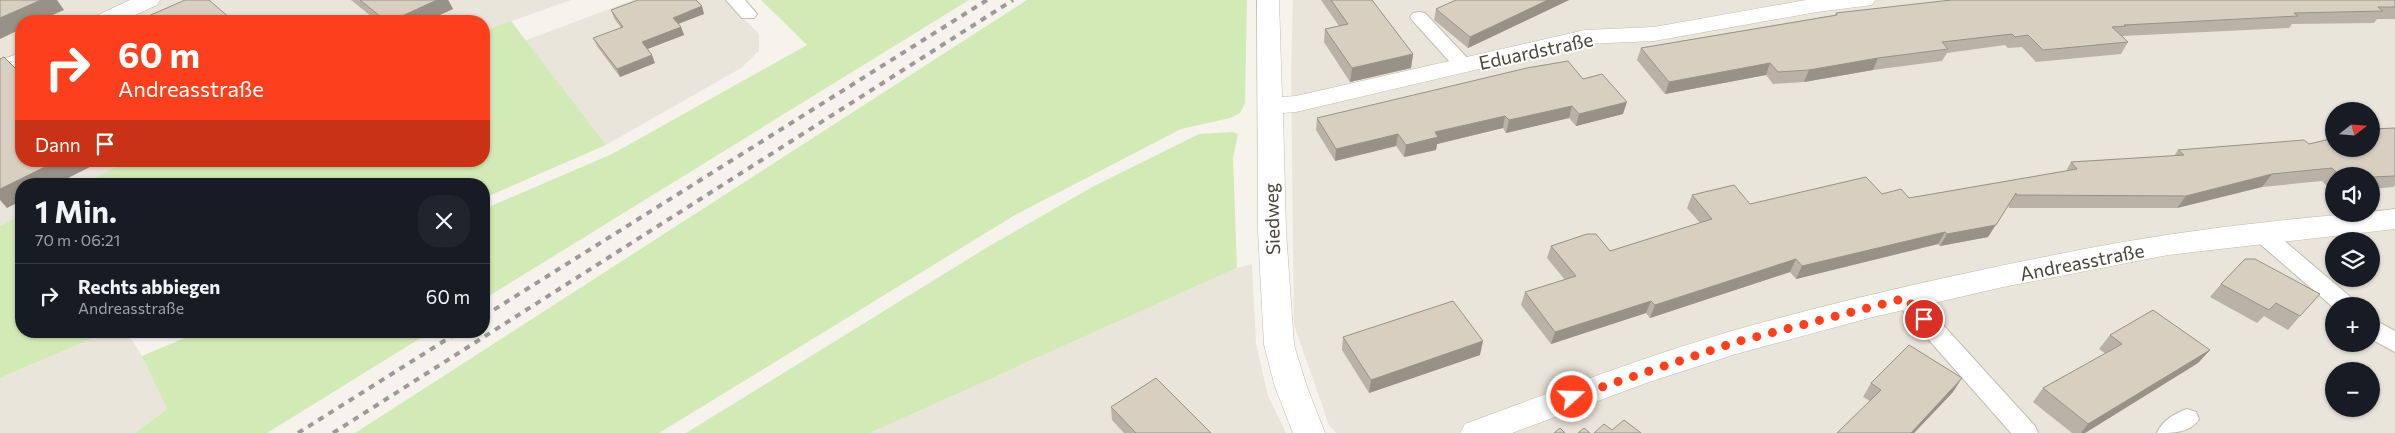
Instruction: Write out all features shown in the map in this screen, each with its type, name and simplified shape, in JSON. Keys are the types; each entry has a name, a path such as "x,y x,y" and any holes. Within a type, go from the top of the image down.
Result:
{"street":[{"path":"117,15 149,0"},
{"name":"Siedweg","path":"1268,0 1272,231 1278,345 1291,387 1309,433"},
{"name":"Eduardstraße","path":"1269,106 1296,104 1585,37 1654,34 1817,5 1864,0"},
{"path":"0,70 15,63"},
{"name":"Andreasstraße","path":"1476,433 1588,392 1736,342 1906,298 2094,257 2260,232 2395,219"}],"lane":[{"path":"735,0 748,14"},
{"path":"1419,17 1464,66"},
{"path":"2260,232 2336,297"},
{"path":"1906,298 2026,433"},
{"path":"2380,333 2395,343"}],"shaded area":[{"path":"0,0 571,0 490,29 490,15 15,15 15,167 116,167 94,178 15,178 15,218 0,226"},
{"path":"633,0 725,0 759,34 759,51 741,68 606,145 524,41"},
{"path":"1293,0 2395,0 2395,433 1336,433 1329,425 1294,325 1291,72"},
{"path":"1252,264 1256,344 1268,396 1286,433 870,433 1237,268"},
{"path":"94,338 129,338 142,356 167,409 135,433 0,433 0,378"}],"green space":[{"path":"761,0 969,0 490,295 490,206 612,154 807,45"},
{"path":"1027,0 1247,0 1245,103 1240,113 1230,118 1181,129 1015,215 659,433 355,433"},
{"path":"511,21 606,145 490,195 490,178 94,178 116,167 490,167 490,29"},
{"path":"1233,132 1238,134 1233,158 1237,268 870,433 686,433 986,248 1094,186 1199,134"},
{"path":"15,218 15,338 94,338 0,378 0,226"},
{"path":"184,338 421,338 267,433 135,433 167,409 142,356"}],"building":[{"path":"0,0 41,0 0,18"},
{"path":"185,0 209,0 226,15 151,15"},
{"path":"360,0 437,0 404,15 379,15"},
{"path":"638,0 696,0 702,6 673,18 681,27 642,42 652,55 617,69 593,38 623,27 611,10"},
{"path":"1331,0 1372,0 1413,54 1352,68 1325,29 1348,24"},
{"path":"1456,0 1548,0 1470,37 1436,9"},
{"path":"1951,0 2395,0 2395,7 2378,7 2383,11 2294,13 2298,16 2124,25 2126,26 2112,27 2128,42 2043,50 2028,35 2015,37 2012,34 1942,42 1948,49 1878,58 1809,70 1778,72 1770,63 1669,82 1641,48 1837,15 1836,13"},
{"path":"4,57 15,68 15,167 45,167 22,178 15,178 15,182 0,189 0,59"},
{"path":"1568,61 1583,79 1602,74 1627,102 1579,114 1572,106 1509,120 1505,116 1435,132 1438,137 1406,145 1398,134 1336,149 1317,118 1527,68"},
{"path":"2395,128 2395,176 2380,177 2380,167 2325,167 2325,169 2272,174 2186,196 2016,195 2016,193 1996,225 1947,234 1945,232 1802,266 1796,259 1655,305 1651,301 1555,332 1525,292 1576,276 1551,246 1587,234 1596,234 1610,251 1712,219 1692,195 1734,185 1750,204 1866,177 1882,194 1901,189 1909,198 2077,169 2071,162 2184,155 2178,150 2304,140 2309,144 2325,140 2325,158 2380,158 2380,129"},
{"path":"2245,259 2255,259 2320,294 2300,316 2276,303 2269,310 2221,284"},
{"path":"1453,301 1483,341 1371,380 1343,337"},
{"path":"2153,310 2210,350 2088,424 2043,388 2122,344 2110,335"},
{"path":"1909,345 1962,378 1911,433 1837,433 1881,390 1871,383"},
{"path":"1156,378 1211,433 1136,433 1111,407"},
{"path":"1624,420 1641,433 1594,433 1604,424 1612,430"},
{"path":"1560,428 1565,433 1554,433"},
{"path":"1584,428 1590,433 1578,433"}],"railway":[{"path":"490,312 987,0"},
{"path":"490,333 1013,0"},
{"path":"298,433 449,338"},
{"path":"333,433 482,338"}],"route":[{"path":"1572,397 1736,342 1906,298 1924,319"}]}
